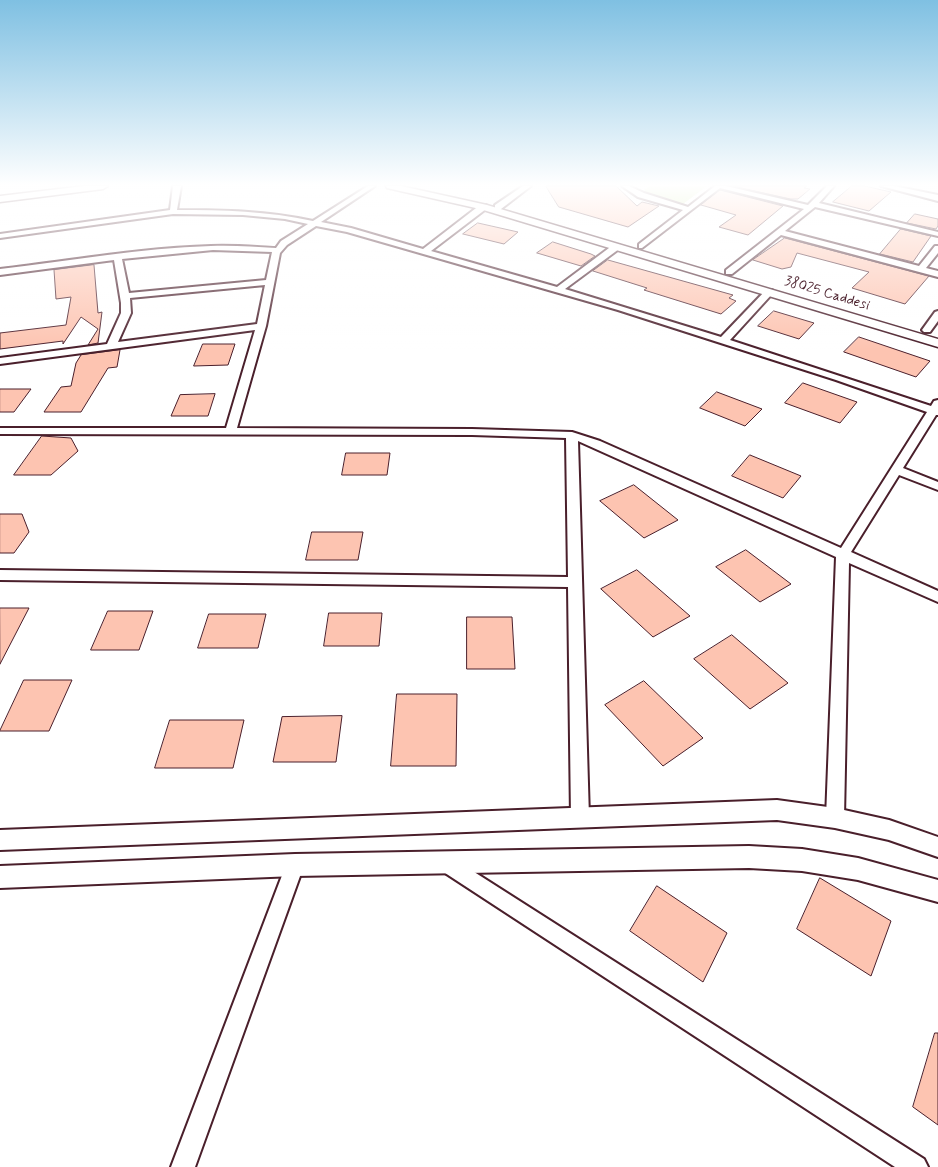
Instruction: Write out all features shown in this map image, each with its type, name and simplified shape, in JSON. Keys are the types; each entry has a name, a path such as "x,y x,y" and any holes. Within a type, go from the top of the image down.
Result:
{"main road":[{"name":"38025 Caddesi","path":"594,240 938,343"},
{"name":"38025 Caddesi","path":"622,240 933,332"}],"street":[{"path":"230,432 261,326 276,253 288,240"},
{"path":"387,240 558,290 937,408 843,555 835,818"},
{"path":"426,251 440,240"},
{"path":"642,246 649,240"},
{"path":"729,272 768,240"},
{"path":"811,240 938,274"},
{"path":"558,290 616,247"},
{"path":"0,272 117,256 213,248 278,250"},
{"path":"921,269 938,248"},
{"path":"111,346 126,313 117,256"},
{"path":"124,296 270,282"},
{"path":"723,341 769,292"},
{"path":"933,332 938,314"},
{"path":"0,361 261,326"},
{"path":"0,431 472,432 572,435 596,443 938,598"},
{"path":"572,435 580,818"},
{"path":"897,470 938,486"},
{"path":"0,575 575,582"},
{"path":"0,840 777,810 835,818 889,830 938,847"},
{"path":"0,878 296,865 758,858 802,860 858,869 938,891"},
{"path":"445,862 916,1167"},
{"path":"183,1167 296,865"}],"building":[{"path":"489,240 508,240 504,244"},
{"path":"781,240 794,240 929,276 905,304 852,288 869,272 797,253 791,267 782,269 753,260"},
{"path":"891,240 928,240 913,262 880,254"},
{"path":"553,242 595,256 581,266 537,253"},
{"path":"608,260 733,295 729,298 736,301 721,314 644,290 647,288 593,271"},
{"path":"94,265 98,313 102,312 98,343 88,345 98,329 81,317 63,344 63,341 0,349 0,333 66,325 71,297 56,299 54,270"},
{"path":"774,311 814,323 799,339 758,326"},
{"path":"859,337 930,361 916,377 844,352"},
{"path":"203,344 235,344 228,365 194,366"},
{"path":"120,350 117,367 108,368 81,412 44,412 61,387 71,386 76,363 81,355"},
{"path":"803,383 857,402 840,423 785,403"},
{"path":"0,389 31,389 14,412 0,412"},
{"path":"717,392 762,409 745,426 700,408"},
{"path":"215,394 208,416 171,416 180,395"},
{"path":"42,436 71,438 78,451 51,475 14,475"},
{"path":"346,453 390,453 387,475 342,475"},
{"path":"750,455 801,476 783,498 732,476"},
{"path":"634,485 678,520 644,538 600,501"},
{"path":"0,514 22,514 29,532 14,553 0,553"},
{"path":"312,532 363,532 358,560 306,560"},
{"path":"746,550 791,584 760,602 716,567"},
{"path":"637,570 690,616 653,637 601,589"},
{"path":"0,608 29,608 0,664"},
{"path":"108,611 153,611 139,650 91,650"},
{"path":"329,613 382,613 379,646 324,646"},
{"path":"209,614 266,614 258,648 198,648"},
{"path":"467,617 512,617 515,669 467,669"},
{"path":"732,635 788,683 750,709 694,659"},
{"path":"24,680 72,680 49,731 0,731"},
{"path":"644,681 703,738 663,766 605,705"},
{"path":"397,694 457,694 456,766 391,766"},
{"path":"342,716 336,762 273,762 282,717"},
{"path":"170,720 244,720 233,768 155,768"},
{"path":"820,878 891,921 871,976 797,929"},
{"path":"657,886 727,933 703,982 630,931"},
{"path":"935,1033 938,1033 938,1125 913,1107"}]}
